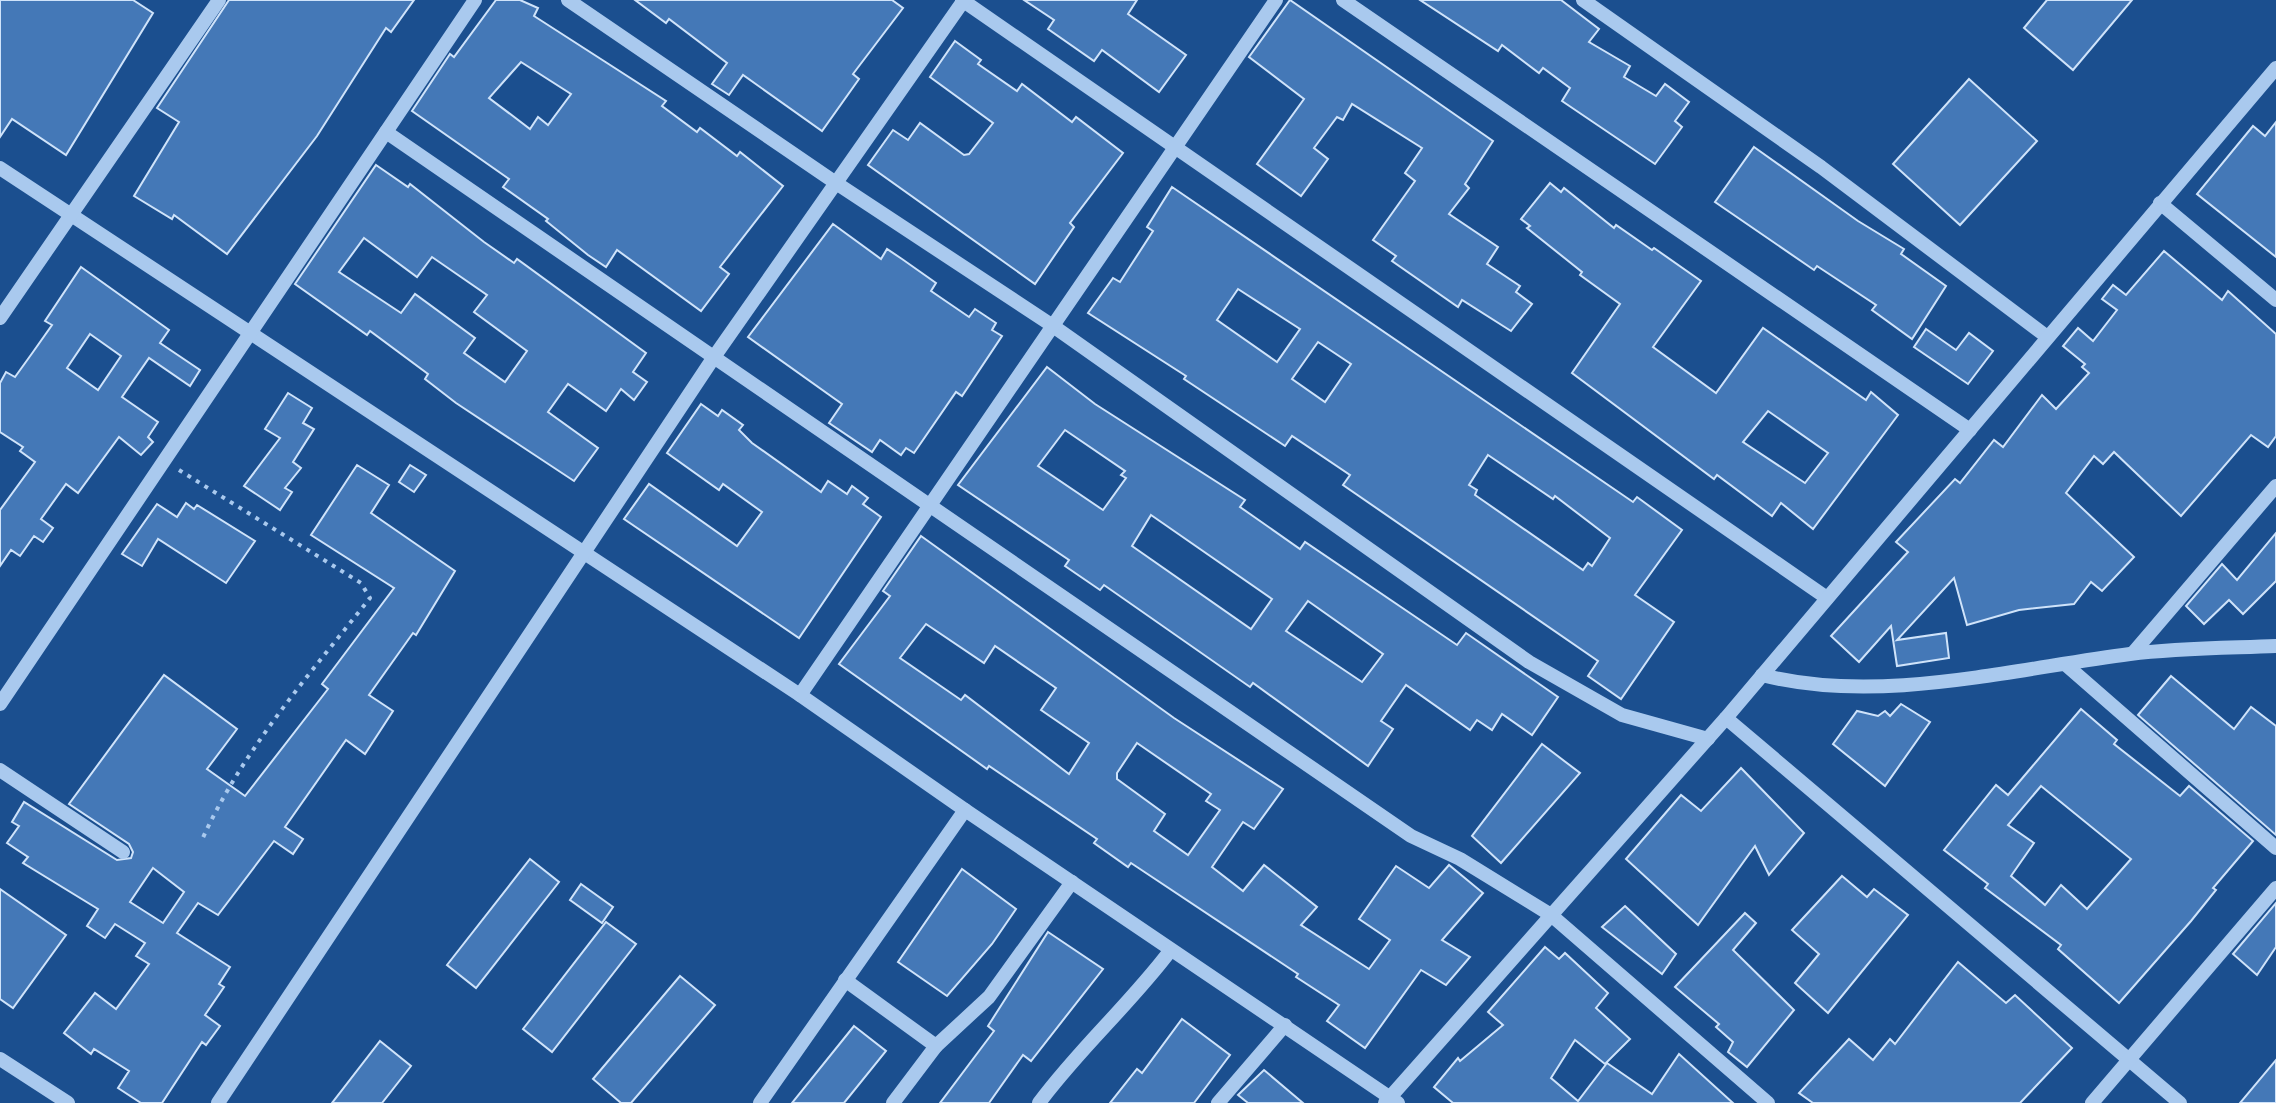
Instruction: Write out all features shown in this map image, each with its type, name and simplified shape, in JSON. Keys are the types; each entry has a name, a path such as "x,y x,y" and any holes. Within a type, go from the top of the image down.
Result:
{"street":[{"path":"0,318 219,0"},
{"path":"0,704 475,0"},
{"path":"568,0 1053,326 1529,662 1622,715 1708,739"},
{"path":"218,1103 714,357 963,0 1827,598"},
{"path":"800,695 1276,0"},
{"path":"1343,0 1970,430"},
{"path":"1583,0 1821,167 2046,336"},
{"path":"0,168 800,695 1170,951 1285,1025 1391,1101 1726,718 2046,336 2276,68"},
{"path":"386,132 1411,836 1460,859 1551,915 1768,1103"},
{"path":"2160,203 2276,300"},
{"path":"2133,653 2276,486"},
{"path":"1762,675 1832,689 2065,664 2133,653 2276,646"},
{"path":"2065,664 2276,848"},
{"path":"1726,718 2180,1103"},
{"path":"0,770 123,852"},
{"path":"760,1103 965,810"},
{"path":"893,1103 936,1046 989,997 1072,882"},
{"path":"2092,1103 2276,888"},
{"path":"1039,1103 1067,1065 1137,995 1170,951"},
{"path":"845,980 936,1046"},
{"path":"1218,1103 1285,1025"},
{"path":"0,1059 68,1103"}],"path":[{"path":"164,461 361,583 370,598 273,721 215,809 201,842"}],"building":[{"path":"0,0 133,0 153,13 66,155 12,119 0,137"},
{"path":"229,0 414,0 391,32 386,28 317,136 227,254 174,215 172,219 134,196 179,122 157,108"},
{"path":"496,0 520,0 538,8 534,16 666,101 662,106 697,132 700,128 737,156 740,152 783,186 720,267 729,274 701,311 617,250 606,267 588,255 546,221 548,219 503,187 509,179 412,111 450,54 454,57","holes":["521,62 571,94 548,125 538,117 530,129 489,98"]},
{"path":"635,0 892,0 903,8 853,74 859,79 822,131 743,75 729,95 712,84 727,63 669,19 666,23"},
{"path":"1024,0 1137,0 1128,14 1186,55 1159,92 1102,50 1094,61 1048,29 1054,20"},
{"path":"1290,0 1493,141 1465,184 1469,188 1449,214 1498,247 1487,264 1520,286 1516,292 1532,304 1511,331 1462,300 1458,307 1392,261 1396,256 1373,240 1415,181 1405,173 1422,148 1352,104 1343,120 1337,117 1314,148 1328,159 1301,196 1257,164 1304,99 1249,57"},
{"path":"1420,0 1561,0 1599,29 1589,42 1630,66 1624,77 1656,96 1665,84 1689,102 1675,121 1682,127 1655,164 1562,101 1570,88 1543,68 1539,73 1502,45 1498,51"},
{"path":"2047,0 2132,0 2073,70 2024,28"},
{"path":"955,41 981,60 978,64 1017,91 1022,84 1072,122 1076,117 1123,153 1070,223 1074,227 1035,284 868,165 893,130 908,140 920,123 964,155 969,154 993,123 930,77"},
{"path":"1969,79 2037,141 1960,225 1893,164"},
{"path":"2276,122 2276,257 2197,194 2253,126 2265,136"},
{"path":"1754,147 1858,221 1904,249 1901,254 1946,286 1912,339 1872,310 1876,305 1817,266 1814,270 1715,202"},
{"path":"376,165 408,187 410,184 484,242 514,263 517,259 646,353 633,372 647,382 634,400 621,389 606,411 568,384 548,412 598,448 574,481 456,403 425,379 428,374 370,331 367,335 295,284","holes":["364,238 417,277 432,257 487,295 474,312 527,351 505,382 464,353 475,338 415,294 401,313 339,272"]},
{"path":"1550,183 1561,192 1564,188 1614,228 1616,225 1652,250 1654,248 1701,281 1653,347 1716,393 1763,328 1866,400 1871,392 1898,415 1813,529 1781,503 1772,516 1717,475 1714,479 1572,373 1620,304 1580,275 1582,272 1527,228 1530,226 1521,219","holes":["1768,411 1828,453 1805,483 1743,442"]},
{"path":"1172,187 1633,502 1637,497 1682,530 1635,595 1674,622 1621,699 1588,676 1598,661 1343,485 1350,475 1292,436 1285,446 1184,379 1186,376 1088,313 1113,278 1120,282 1153,231 1147,227","holes":["1238,289 1300,329 1277,362 1217,320","1318,342 1351,364 1325,402 1292,379","1488,455 1553,499 1555,496 1610,538 1592,566 1588,563 1583,570 1475,495 1477,490 1469,485"]},
{"path":"833,224 881,259 887,249 936,283 931,291 969,317 975,309 996,323 992,330 1002,336 962,396 956,392 914,453 906,448 901,455 880,440 872,452 829,423 842,404 748,337"},
{"path":"2164,251 2222,300 2228,291 2276,334 2276,436 2268,447 2251,435 2181,516 2114,452 2103,464 2094,456 2066,493 2134,557 2102,591 2091,582 2074,604 2019,610 1967,625 1954,578 1897,640 1946,633 1949,658 1897,666 1891,626 1859,662 1831,636 1908,552 1896,542 1955,479 1960,483 1994,440 2003,447 2042,395 2056,409 2089,373 2082,367 2085,364 2063,346 2078,328 2093,341 2117,310 2102,299 2113,285 2126,295"},
{"path":"81,267 169,330 160,343 200,370 190,386 149,358 122,397 158,422 148,437 153,442 141,455 119,437 78,493 66,484 41,519 53,528 43,542 34,536 20,556 11,550 0,566 0,510 35,462 20,451 23,447 0,432 0,383 6,372 15,377 52,325 45,321","holes":["90,334 121,356 98,390 67,368"]},
{"path":"1926,329 1956,350 1969,333 1993,351 1968,384 1914,347"},
{"path":"1047,367 1095,404 1245,500 1240,507 1300,549 1305,542 1457,645 1466,633 1558,697 1532,735 1502,714 1492,730 1477,720 1470,730 1406,685 1381,721 1393,729 1368,766 1253,683 1250,687 1104,585 1100,590 1065,566 1069,560 958,485","holes":["1065,430 1125,471 1121,475 1126,478 1103,510 1038,466","1151,515 1272,599 1251,629 1132,546","1308,601 1383,654 1362,682 1286,631"]},
{"path":"288,393 312,408 303,423 314,429 293,462 301,468 285,488 292,492 280,510 244,486 280,438 265,429"},
{"path":"701,404 718,416 722,410 743,425 739,430 752,443 821,492 828,481 847,494 852,486 868,498 863,504 881,517 799,638 624,519 649,484 737,546 762,512 723,484 719,490 667,453"},
{"path":"357,465 389,485 371,513 455,571 416,635 413,633 369,695 393,711 365,754 346,740 285,827 303,839 293,854 274,841 218,915 198,903 177,933 230,967 219,984 224,987 205,1015 220,1026 206,1045 202,1042 162,1103 141,1103 118,1088 129,1071 94,1049 91,1054 64,1033 95,993 116,1009 149,964 136,956 145,943 115,924 105,938 87,926 98,909 23,863 28,857 7,843 19,826 12,822 24,802 117,860 131,858 133,852 129,844 69,804 164,675 237,729 207,769 245,796 328,689 322,684 394,588 311,535","holes":["153,868 184,892 163,923 130,902"]},
{"path":"410,465 426,475 414,492 399,482"},
{"path":"186,503 194,509 197,505 255,541 226,583 158,539 142,566 122,554 157,504 177,517"},
{"path":"2276,533 2276,581 2243,614 2229,600 2204,624 2186,606 2222,564 2237,580"},
{"path":"921,536 1174,718 1283,789 1254,829 1243,822 1212,867 1243,891 1264,865 1317,907 1301,925 1369,969 1390,940 1359,919 1396,866 1429,888 1449,865 1483,893 1442,940 1470,957 1446,985 1421,970 1365,1048 1327,1021 1339,1005 1296,977 1298,974 1131,863 1128,867 1094,843 1097,839 989,766 987,769 839,664 890,596 883,591","holes":["926,624 984,663 995,646 1056,688 1041,710 1089,743 1069,774 965,695 961,700 900,658","1137,743 1211,794 1206,801 1220,810 1188,855 1154,831 1165,814 1117,779 1117,773"]},
{"path":"2171,676 2234,729 2251,707 2276,726 2276,835 2138,715"},
{"path":"1901,704 1930,722 1885,786 1833,744 1857,711 1878,716 1885,711 1890,716"},
{"path":"2081,709 2117,740 2114,744 2180,796 2189,786 2253,841 2213,888 2216,890 2191,921 2119,1003 2058,949 2061,945 1985,888 1988,884 1944,850 1996,785 2008,795","holes":["2041,786 2131,859 2087,909 2061,885 2045,905 2011,876 2034,843 2008,825"]},
{"path":"1542,744 1580,773 1501,863 1472,836"},
{"path":"1741,768 1804,833 1769,875 1755,846 1698,925 1626,859 1681,795 1701,811"},
{"path":"530,859 559,882 476,988 447,965"},
{"path":"962,869 1016,909 992,944 947,996 898,962"},
{"path":"1842,876 1867,897 1874,889 1908,915 1828,1013 1795,983 1819,954 1792,930"},
{"path":"581,884 613,907 602,923 570,900"},
{"path":"0,889 66,935 13,1008 0,999"},
{"path":"2276,903 2276,947 2257,975 2233,954"},
{"path":"1625,906 1676,954 1662,974 1602,927"},
{"path":"1745,913 1756,923 1733,950 1794,1010 1747,1067 1728,1052 1733,1042 1716,1027 1719,1024 1675,987"},
{"path":"606,922 636,944 552,1052 523,1029"},
{"path":"1048,932 1103,969 1031,1061 1023,1055 989,1103 940,1103 994,1031 988,1026"},
{"path":"1545,947 1559,959 1565,953 1608,993 1596,1008 1630,1039 1605,1064 1575,1040 1551,1078 1578,1101 1607,1063 1652,1094 1679,1054 1733,1103 1453,1103 1434,1087 1458,1058 1460,1061 1503,1025 1488,1012"},
{"path":"1958,962 2006,1003 2015,995 2072,1048 2020,1103 1813,1103 1799,1093 1849,1039 1873,1060 1890,1039 1895,1044"},
{"path":"680,976 715,1005 631,1103 621,1103 593,1079"},
{"path":"1182,1019 1230,1055 1194,1103 1110,1103 1137,1069 1142,1073"},
{"path":"854,1026 886,1051 844,1103 792,1103"},
{"path":"380,1041 411,1066 382,1103 332,1103"},
{"path":"2276,1060 2276,1103 2240,1103"},
{"path":"1264,1070 1303,1103 1248,1103 1238,1095"}]}
